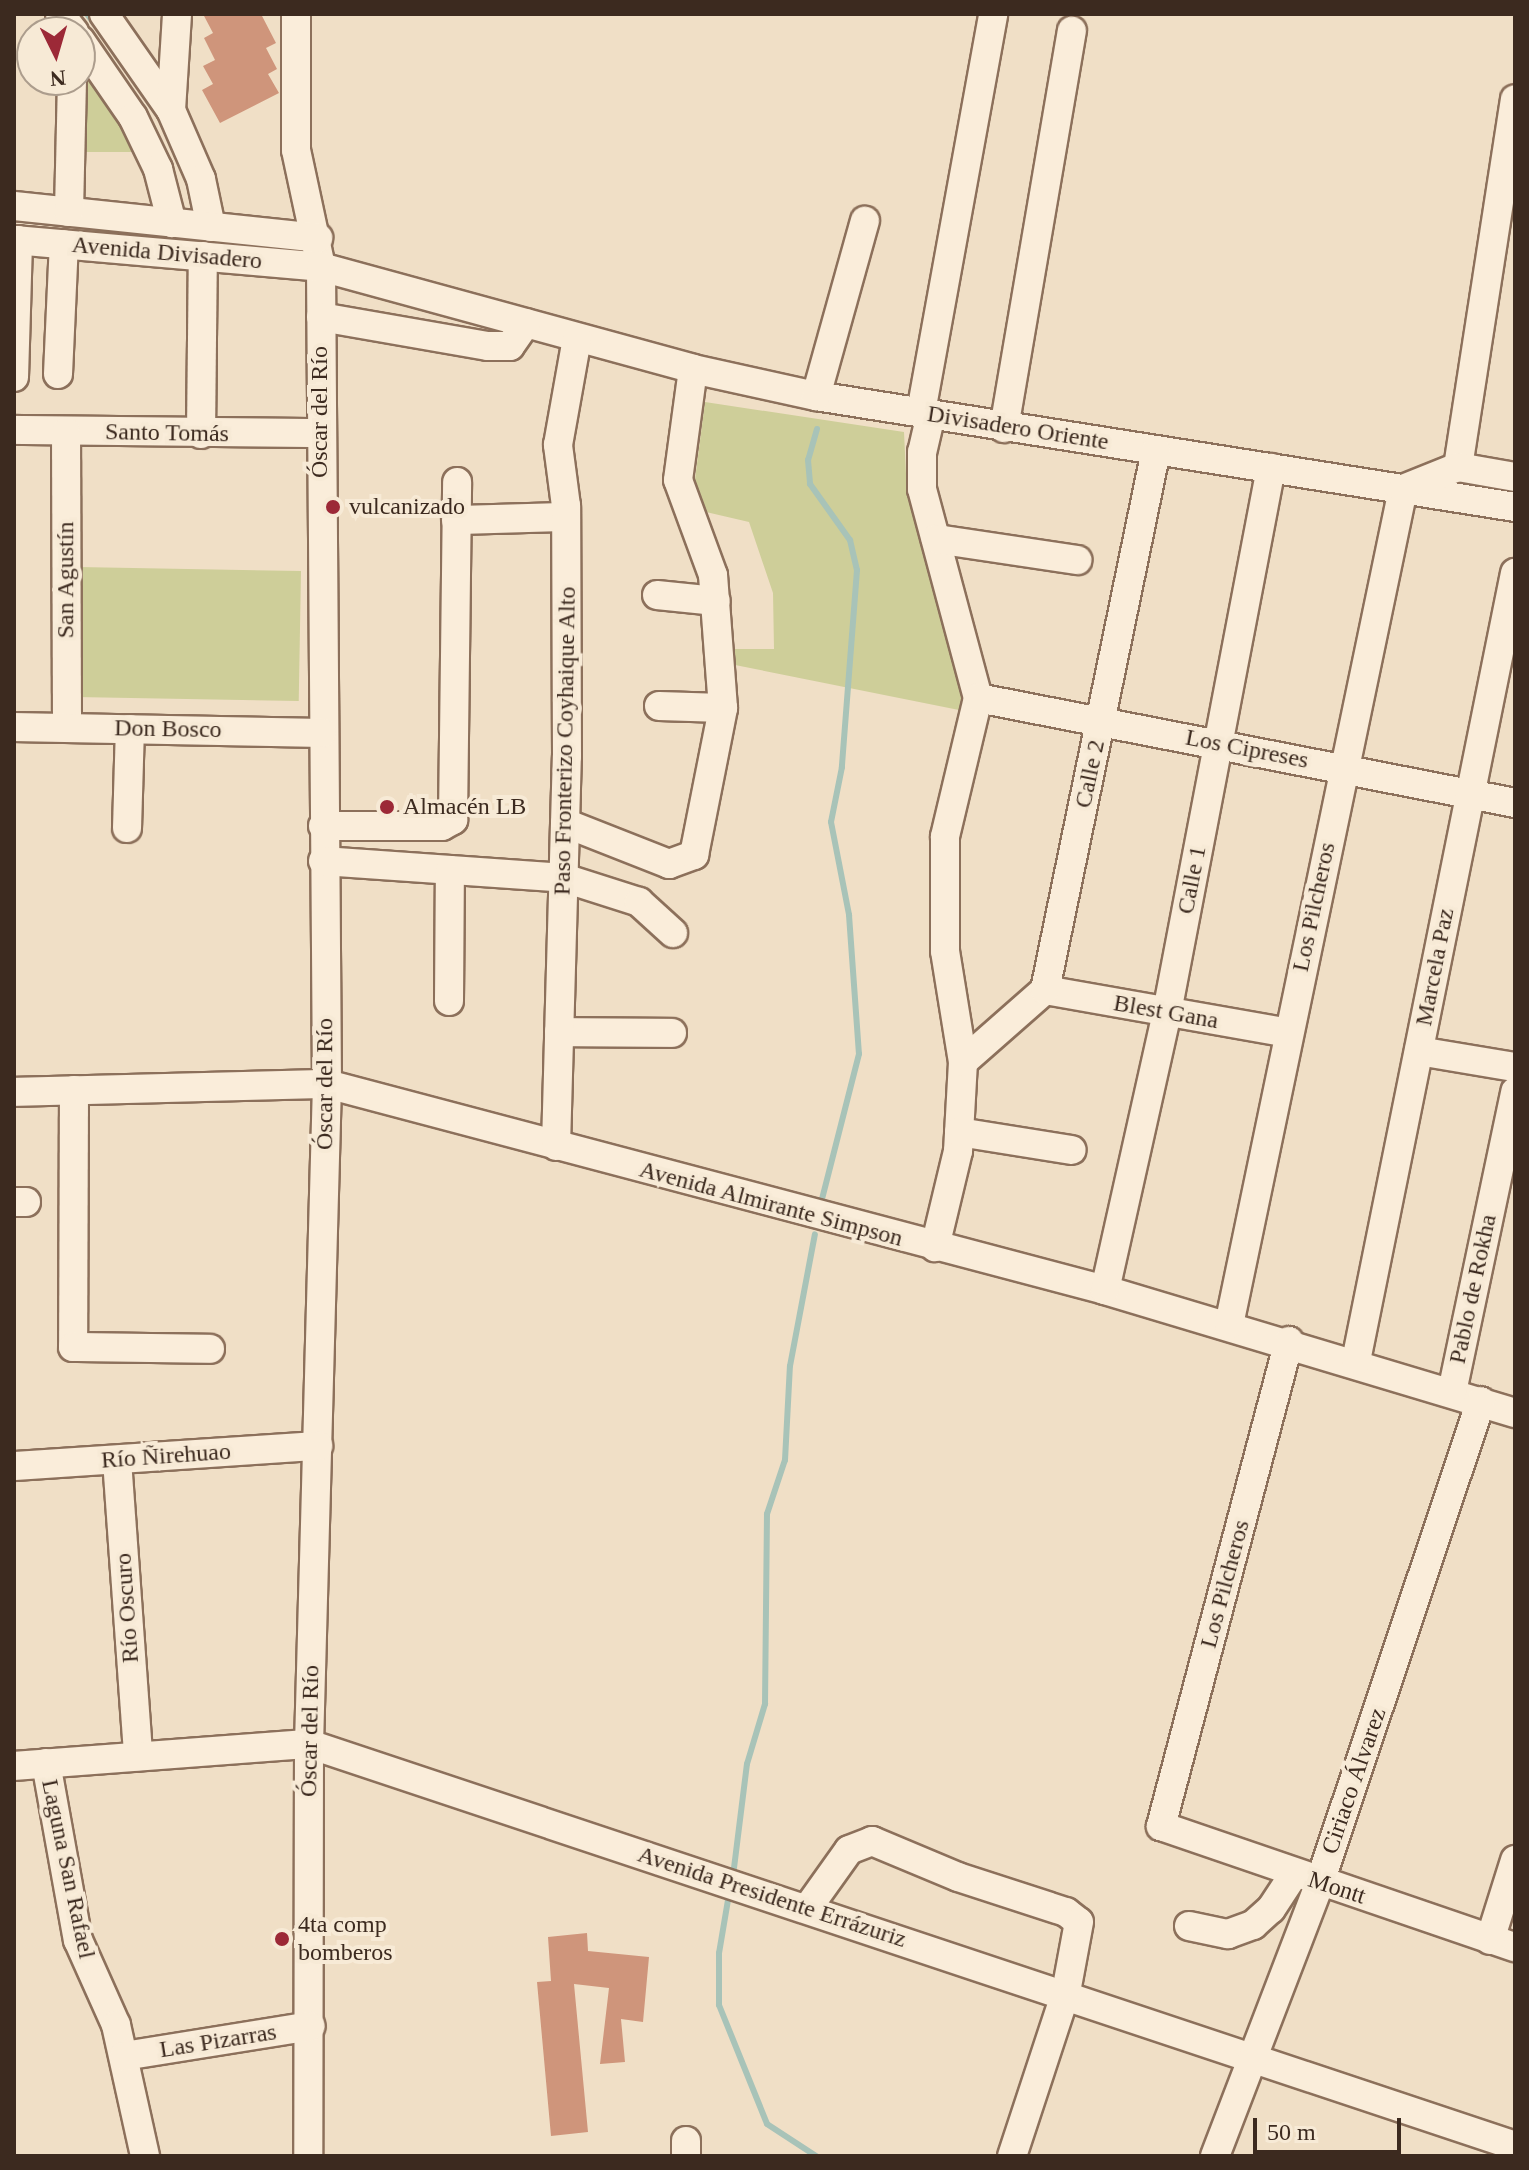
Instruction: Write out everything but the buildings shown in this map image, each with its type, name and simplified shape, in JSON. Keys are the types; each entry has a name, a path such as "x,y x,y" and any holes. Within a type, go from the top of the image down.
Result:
{"street":[{"path":"104,14 171,110 201,179 211,227"},
{"path":"171,110 177,14"},
{"name":"Óscar del Río","path":"296,14 296,150 318,238 321,267 319,433 327,1084 309,1744 311,2026 308,2156"},
{"path":"935,1247 959,1132 963,1062 945,951 945,837 978,698 922,489 922,452 993,14"},
{"path":"1004,428 1072,31"},
{"path":"96,65 133,117 158,169 172,223"},
{"path":"69,212 72,96"},
{"path":"1458,467 1515,99"},
{"name":"Avenida Divisadero","path":"14,206 318,238"},
{"path":"816,396 865,221"},
{"path":"14,377 16,240"},
{"name":"Avenida Divisadero","path":"16,240 321,267"},
{"path":"58,374 64,244"},
{"path":"201,434 203,256"},
{"name":"Divisadero Oriente","path":"321,267 693,369 816,396 1515,507"},
{"path":"321,317 488,346 510,346 526,323"},
{"name":"Paso Fronterizo Coyhaique Alto","path":"556,1146 565,823 566,517 558,445 577,338"},
{"path":"565,823 669,864 694,855 723,708 713,575 678,480 693,369"},
{"name":"Santo Tomás","path":"14,430 319,433"},
{"name":"San Agustín","path":"66,432 67,727"},
{"name":"Calle 2","path":"1045,990 1156,450"},
{"path":"1403,489 1458,467 1515,477"},
{"name":"Calle 1","path":"1105,1290 1167,1012 1271,468"},
{"path":"323,826 442,826 453,820 457,482"},
{"name":"Los Pilcheros","path":"1229,1325 1403,489"},
{"path":"456,520 566,517"},
{"path":"936,539 1077,560"},
{"name":"Marcela Paz","path":"1356,1361 1515,573"},
{"path":"657,595 716,601"},
{"name":"Los Cipreses","path":"978,698 1515,803"},
{"path":"659,706 723,708"},
{"name":"Don Bosco","path":"14,727 322,733"},
{"path":"127,828 130,729"},
{"path":"323,861 564,878 639,902 673,933"},
{"path":"449,1001 450,870"},
{"path":"963,1062 1045,990"},
{"name":"Blest Gana","path":"1045,990 1288,1033"},
{"path":"559,1032 672,1033"},
{"path":"1419,1051 1515,1067"},
{"name":"Avenida Almirante Simpson","path":"14,1092 327,1084 1105,1290 1356,1361 1515,1413"},
{"path":"74,1090 73,1347 210,1349"},
{"name":"Pablo de Rokha","path":"1452,1392 1515,1092"},
{"path":"959,1132 1072,1150"},
{"name":"Los Pilcheros","path":"1161,1826 1289,1341"},
{"name":"Ciriaco Álvarez","path":"1215,2156 1307,1878 1481,1401"},
{"name":"Río Ñirehuao","path":"14,1466 318,1446"},
{"name":"Río Oscuro","path":"117,1460 138,1756"},
{"name":"Avenida Presidente Errázuriz","path":"14,1766 309,1744 1066,1992 1515,2146"},
{"name":"Laguna San Rafael","path":"46,1763 78,1940 84,1963 106,1998 124,2056 145,2156"},
{"name":"Montt","path":"1161,1826 1502,1943"},
{"path":"807,1909 849,1850 872,1841 958,1877 1066,1912 1079,1922 1066,1992 1012,2156"},
{"path":"1502,1943 1515,1860"},
{"path":"1189,1926 1228,1934 1253,1925 1284,1893 1307,1878"},
{"name":"Las Pizarras","path":"124,2056 311,2026"}],"green space":[{"path":"96,84 140,152 80,152 80,96 96,96"},
{"path":"705,402 904,432 907,495 962,694 959,710 730,664 727,649 774,649 773,593 749,522 706,512 694,487"},
{"path":"78,567 301,571 299,701 76,697"}],"waterway":[{"path":"87,14 97,27"},
{"path":"817,429 808,460 810,484 850,540 857,570 842,767 831,822 849,915 859,1054 822,1199"},
{"path":"734,1868 747,1764 765,1704 767,1514 785,1460 790,1366 815,1234"},
{"path":"728,1900 719,1953 719,2005 767,2124 816,2156"}],"place":[{"name":"vulcanizado","path":"333,507"},
{"name":"Almacén LB","path":"387,807"},
{"name":"4ta comp bomberos","path":"282,1939"}]}
